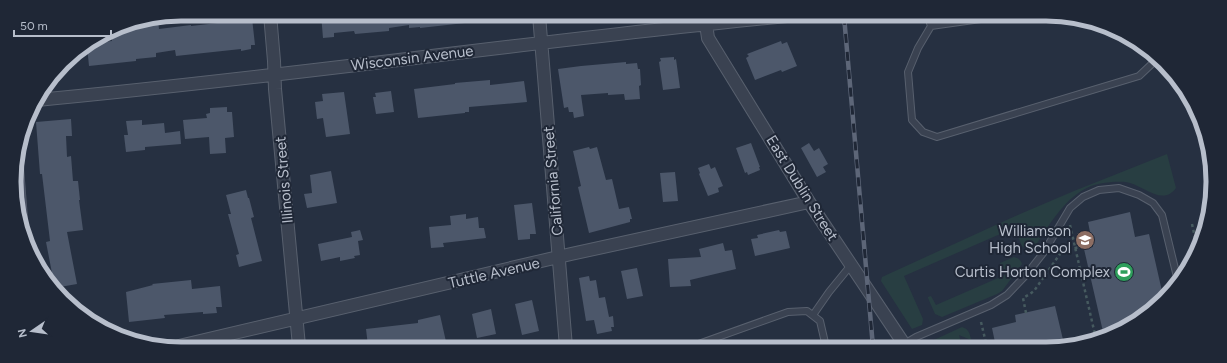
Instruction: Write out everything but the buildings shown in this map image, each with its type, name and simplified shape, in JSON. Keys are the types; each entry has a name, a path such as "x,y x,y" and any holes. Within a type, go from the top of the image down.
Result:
{"street":[{"name":"Illinois Street","path":"271,21 274,75 299,342"},
{"name":"California Street","path":"540,21 566,342"},
{"name":"Wisconsin Avenue","path":"44,99 144,90 736,21"},
{"name":"East Dublin Street","path":"706,24 708,38 809,202 903,342"},
{"name":"Tuttle Avenue","path":"196,342 559,257 809,202"}],"lane":[{"path":"929,21 931,26 918,48 908,72 912,120 923,132 937,137 1139,76 1153,63"},
{"path":"931,26 967,21"},
{"path":"909,342 916,337 991,305 1008,295 1044,252 1070,208 1083,197 1099,190 1119,188 1139,195 1153,203 1162,215 1176,274"},
{"path":"813,315 851,265"},
{"path":"704,342 788,312 807,311 820,321 825,342"}],"path":[{"path":"1192,224 1195,239"},
{"path":"1070,225 1095,334"},
{"path":"1026,313 1022,298 1034,291 1062,251 1092,244"},
{"path":"981,322 986,342"}],"green space":[{"path":"1167,154 1176,188 1171,193 1165,195 1154,194 1126,182 1110,182 1094,185 1081,191 1065,205 1034,248 1030,251 1022,246 1014,228 904,276 923,319 922,325 912,329 881,281 882,277 1011,218"},
{"path":"1014,257 1019,259 1022,264 1002,291 942,317 935,314 928,297 931,296 936,305 1005,275 1000,263"},
{"path":"962,327 968,330 971,340 959,335 961,342 930,342"}],"railway":[{"path":"844,21 873,342"}],"place":[{"name":"Williamson High School","path":"1085,240"},
{"name":"Curtis Horton Complex","path":"1124,272"}]}
